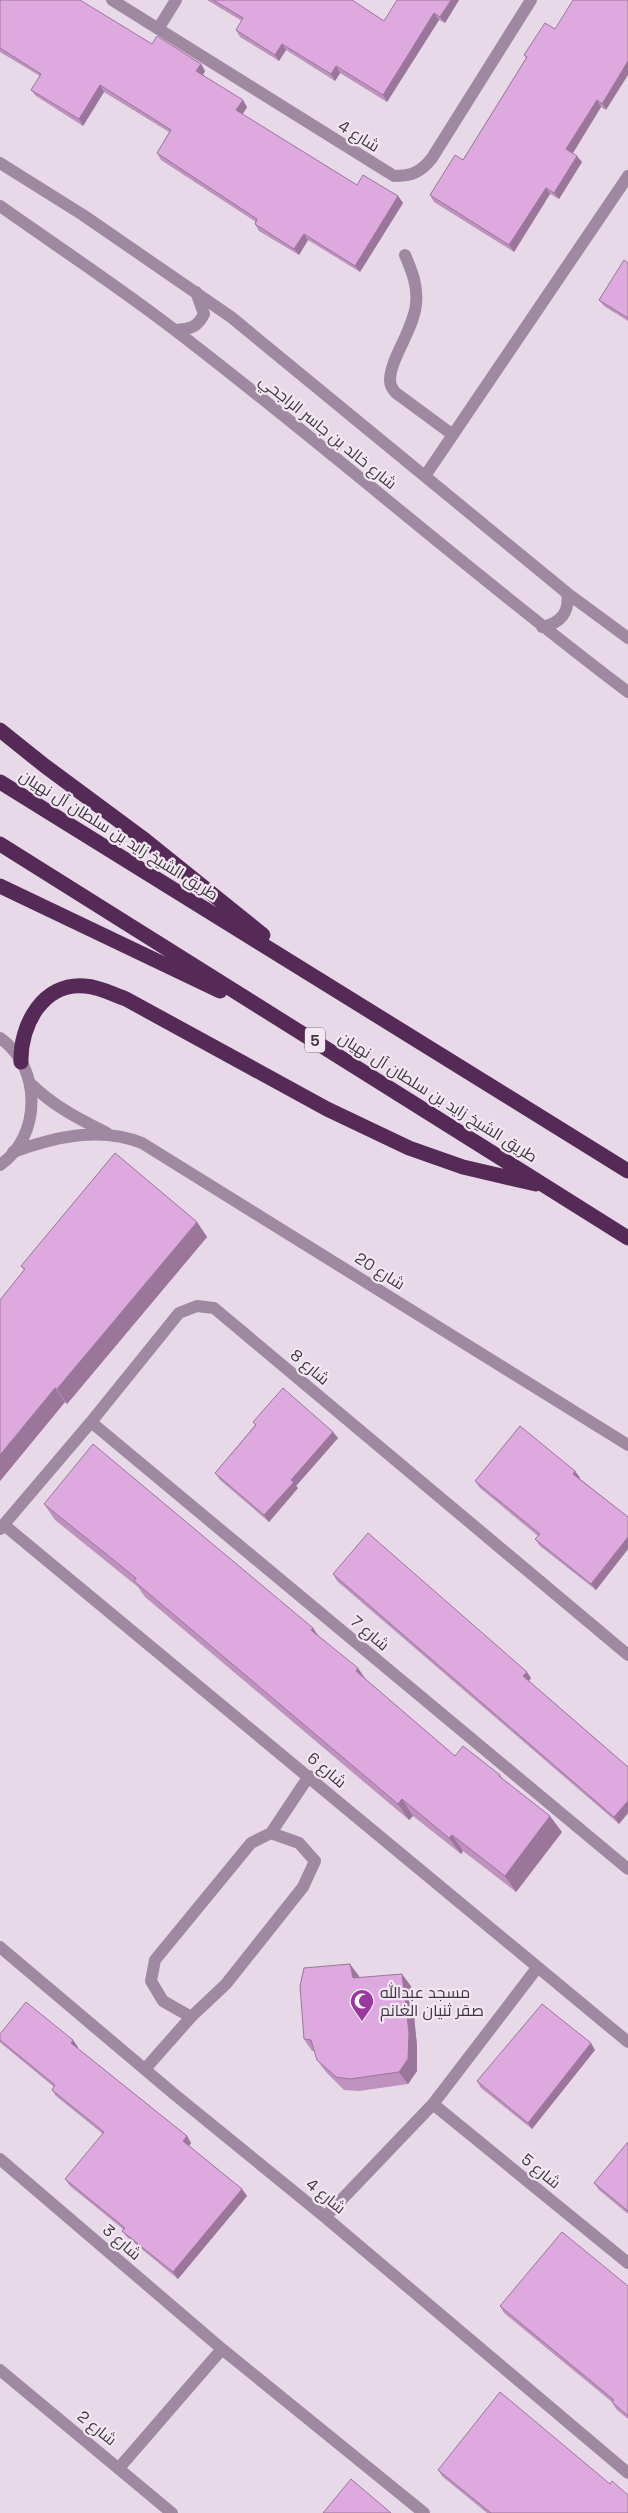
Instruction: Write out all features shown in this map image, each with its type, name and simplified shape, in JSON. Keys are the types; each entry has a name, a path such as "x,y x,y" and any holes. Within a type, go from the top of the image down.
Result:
{"highway":[{"path":"0,730 145,840 313,975"},
{"name":"طريق الشيخ زايد بن سلطان آل نهيان","path":"0,782 628,1171"},
{"name":"طريق الشيخ زايد بن سلطان آل نهيان","path":"0,844 628,1238"},
{"path":"0,886 284,1021"},
{"path":"21,1062 21,1045 24,1030 40,1006 57,991 66,987 93,987 126,1000 327,1109 408,1148 464,1167 547,1186"}],"street":[{"name":"شارع 4","path":"112,0 394,176 410,176 423,169 432,158 531,0"},
{"path":"158,29 176,0"},
{"name":"شارع خالد بن جاسر الراجحي","path":"0,162 83,215 231,317 567,592 628,638"},
{"path":"424,476 628,176"},
{"name":"شارع خالد بن جاسر الراجحي","path":"0,206 175,330 345,465 542,627 628,692"},
{"path":"405,255 416,283 416,305 411,326 391,373 390,384 396,393 453,436"},
{"path":"175,330 191,329 200,323 204,314 196,292"},
{"path":"542,627 557,622 566,614 569,603 567,592"},
{"path":"0,1038 21,1062 30,1083 31,1115 22,1141 14,1152 0,1165"},
{"name":"شارع 20","path":"30,1083 45,1098 63,1111 110,1134 130,1138 160,1153 628,1445"},
{"name":"شارع 20","path":"14,1152 65,1137 110,1134"},
{"name":"شارع 8","path":"2,1527 91,1422 179,1313 197,1306 214,1308 628,1655"},
{"name":"شارع 7","path":"91,1422 627,1865"},
{"name":"شارع 6","path":"2,1527 309,1776 628,2042"},
{"path":"191,2016 163,2001 151,1980 155,1960 251,1843 271,1833 309,1776"},
{"path":"145,2069 191,2016 232,1977 303,1887 315,1861 299,1843 271,1833"},
{"name":"شارع 4","path":"0,1947 325,2217 628,2473"},
{"path":"325,2217 432,2104 537,1968"},
{"name":"شارع 5","path":"432,2104 628,2263"},
{"name":"شارع 3","path":"0,2159 222,2349 424,2513"},
{"path":"119,2468 222,2349"},
{"name":"شارع 2","path":"0,2370 172,2513"}],"building":[{"path":"0,0 80,0 152,44 157,36 201,64 196,71 243,100 236,110 357,185 363,175 398,196 355,266 304,234 294,249 255,224 257,219 157,153 171,130 100,85 79,119 31,90 41,74 0,48"},
{"path":"213,0 352,0 384,21 397,0 451,0 440,17 434,13 383,95 336,66 331,74 282,44 275,55 236,30 243,18"},
{"path":"573,0 628,0 628,61 602,104 597,100 566,149 577,156 554,193 546,188 509,245 430,195 455,155 463,160 527,57 524,55 545,23 555,29"},
{"path":"624,260 628,263 628,318 599,300"},
{"path":"115,1153 197,1222 0,1455 0,1300 25,1269 21,1266"},
{"path":"283,1388 333,1432 291,1480 294,1482 264,1515 215,1473 256,1425 253,1422"},
{"path":"520,1426 575,1471 573,1474 628,1517 628,1537 591,1584 535,1539 540,1534 475,1481"},
{"path":"93,1444 313,1628 311,1630 358,1668 356,1671 455,1756 463,1746 550,1816 505,1876 452,1835 449,1838 402,1799 398,1804 134,1581 136,1578 44,1504"},
{"path":"368,1533 527,1672 523,1676 628,1767 628,1801 614,1817 333,1574"},
{"name":"مسجد عبدالله صقر ثنيان الغانم","path":"350,1964 353,1978 402,1974 409,2033 408,2059 399,2072 350,2079 336,2077 317,2060 311,2040 304,2039 300,1986 304,1968"},
{"path":"26,2002 73,2040 71,2043 187,2136 183,2141 242,2189 173,2272 122,2231 125,2228 65,2179 104,2132 52,2090 55,2085 0,2040 0,2034"},
{"path":"542,2004 591,2043 528,2123 477,2081"},
{"path":"628,2143 628,2211 594,2183"},
{"path":"562,2232 628,2286 628,2416 612,2402 614,2400 500,2306"},
{"path":"500,2392 610,2484 612,2481 628,2495 628,2513 491,2513 438,2470"},
{"path":"351,2479 391,2513 323,2513"}],"place":[{"name":"مسجد عبدالله صقر ثنيان الغانم","path":"362,2022"}]}
